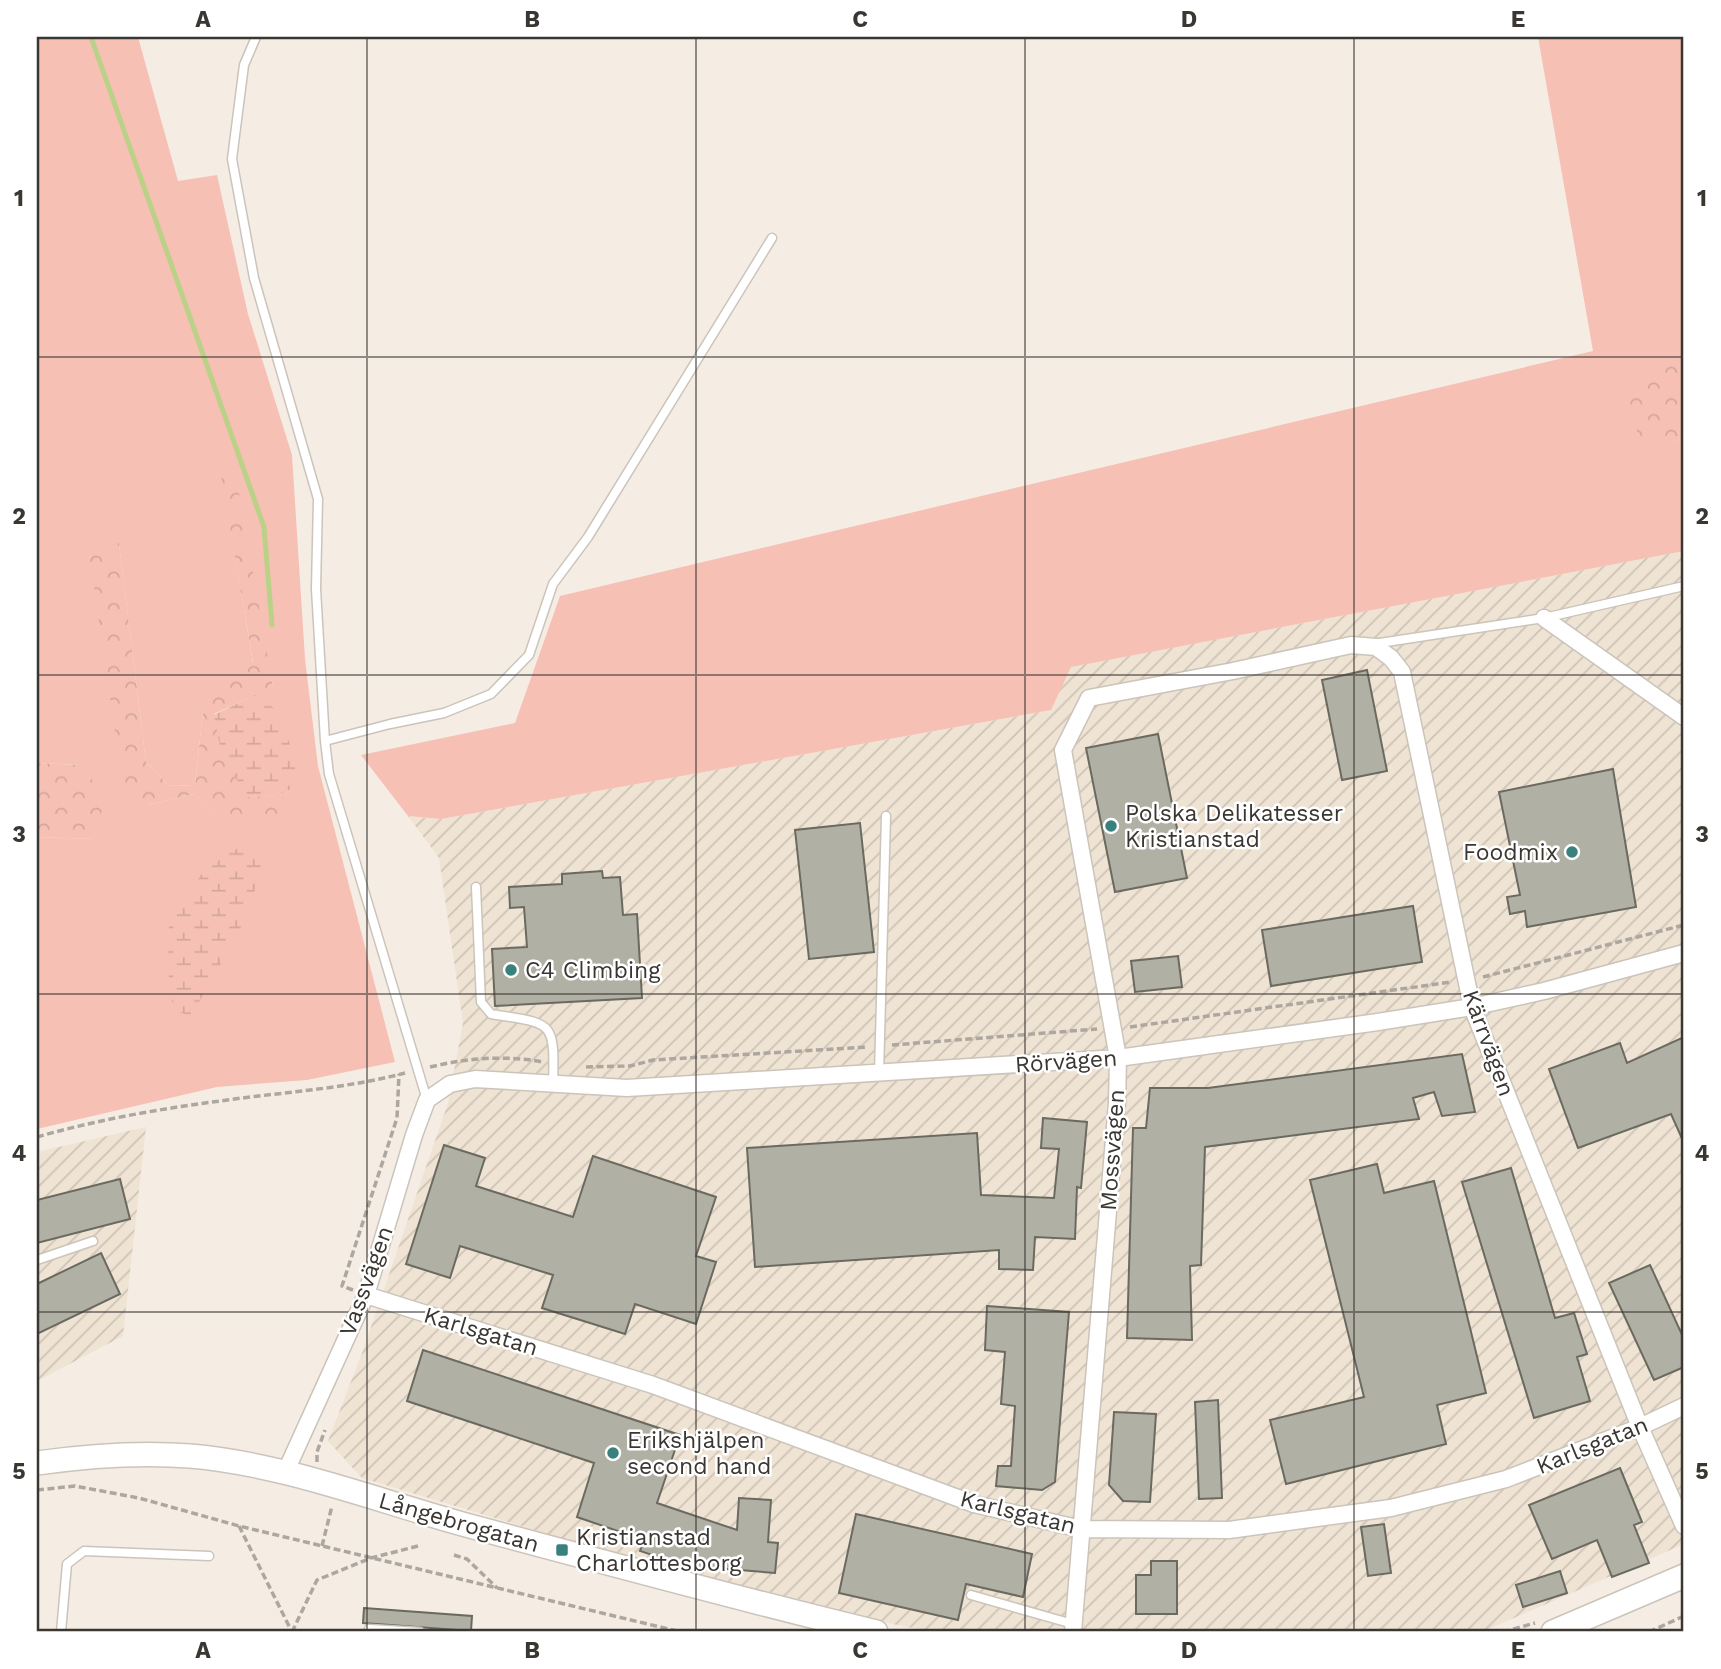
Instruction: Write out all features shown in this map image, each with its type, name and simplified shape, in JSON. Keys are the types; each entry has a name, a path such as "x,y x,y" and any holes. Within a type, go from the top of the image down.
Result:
{"main road":[{"name":"Långebrogatan","path":"37,1463 82,1457 152,1454 234,1462 285,1473 727,1595 876,1632"},
{"path":"1553,1632 1684,1576"}],"street":[{"path":"1545,618 1684,717"},
{"name":"Mossvägen","path":"1073,1628 1117,1103 1118,1058 1063,750 1089,698 1351,645 1363,646"},
{"name":"Kärrvägen","path":"1363,646 1376,647 1391,658 1402,672 1472,1007 1640,1427 1684,1526"},
{"name":"Rörvägen","path":"434,1095 459,1081 475,1079 627,1088 1118,1058 1472,1007 1544,991 1684,953"},
{"name":"Vassvägen","path":"285,1473 366,1295 414,1135 434,1095"},
{"name":"Karlsgatan","path":"366,1295 653,1385 974,1504 1081,1528 1229,1530 1391,1508 1506,1479 1640,1427 1684,1406"}],"lane":[{"path":"256,37 244,65 232,159 254,278 318,499 316,589 325,741 332,786 417,1069 434,1095"},
{"path":"325,741 444,713 491,694 529,655 553,584 588,537 772,238"},
{"path":"1363,646 1545,618 1684,586"},
{"path":"879,1074 886,816"},
{"path":"476,887 481,1002 491,1014 542,1024 549,1030 554,1064 553,1085"},
{"path":"37,1260 93,1241"},
{"path":"61,1632 67,1564 84,1551 209,1556"},
{"path":"971,1595 1073,1628"},
{"path":"369,1629 420,1632"}],"path":[{"path":"37,1137 132,1115 317,1089 461,1059 523,1059 581,1067 630,1066 653,1060 1139,1027 1503,973 1684,925"},
{"path":"37,1490 75,1486 139,1498 371,1558 681,1632"},
{"path":"239,1525 292,1632"},
{"path":"292,1632 317,1580 371,1558 418,1546"},
{"path":"454,1555 467,1559 499,1589"},
{"path":"1649,1632 1684,1616"}],"shaded area":[{"path":"1684,551 1684,1544 1482,1632 945,1632 906,1627 701,1580 362,1478 328,1441 362,1353 448,1103 463,1023 439,858 408,816 441,819 1051,710 1070,667"},
{"path":"146,1127 123,1336 37,1381 37,1152"}],"green space":[{"path":"37,37 138,37 178,181 217,175 248,314 292,455 305,659 318,766 395,1062 307,1080 217,1087 37,1129 37,837 95,839 81,765 37,763","holes":["221,471 273,686 214,715 248,797 277,795 222,820 194,794 149,805 89,555 119,544 146,762 169,786 195,785 203,711 253,663"]},
{"path":"1538,37 1684,37 1684,354 1667,354 1641,445 1684,439 1684,551 1071,667 1051,710 441,819 408,816 361,755 515,723 560,596 1593,351"},
{"path":"1667,354 1684,354 1684,439 1641,446 1626,392"},
{"path":"220,470 237,482 273,687 214,714 248,797 277,795 298,804 287,822 221,820 194,794 149,805 124,793 89,554 119,543 146,762 169,786 195,785 203,711 216,676 253,662"},
{"path":"255,695 278,711 295,759 295,787 277,795 248,797 222,757 214,715"},
{"path":"37,763 81,765 105,797 95,839 37,837"},
{"path":"246,845 261,865 252,902 237,936 191,1016 173,1010 168,970 169,924 201,875 229,852"}],"building":[{"path":"1367,670 1387,771 1342,780 1322,680"},
{"path":"1158,734 1187,878 1115,892 1086,748"},
{"path":"1613,769 1636,907 1527,927 1525,911 1510,914 1507,897 1520,895 1499,792"},
{"path":"860,823 874,952 809,959 795,830"},
{"path":"602,871 603,878 620,877 623,915 637,914 642,998 495,1006 492,949 527,947 524,907 510,908 509,887 562,884 562,874"},
{"path":"1413,906 1422,962 1271,986 1262,930"},
{"path":"1178,956 1182,987 1135,992 1131,961"},
{"path":"1684,1037 1684,1143 1671,1114 1578,1148 1549,1069 1620,1043 1627,1063"},
{"path":"1462,1054 1475,1112 1442,1116 1434,1092 1413,1098 1419,1119 1205,1147 1201,1265 1190,1266 1192,1340 1127,1338 1133,1128 1146,1128 1150,1088 1208,1088"},
{"path":"1043,1118 1087,1122 1081,1188 1077,1187 1075,1239 1035,1237 1033,1270 999,1269 999,1250 755,1267 747,1148 977,1133 981,1195 1054,1198 1059,1149 1041,1148"},
{"path":"444,1145 485,1158 476,1186 573,1217 593,1156 716,1197 696,1256 716,1262 696,1324 635,1304 625,1334 542,1308 553,1275 460,1246 450,1278 406,1264"},
{"path":"1377,1164 1384,1193 1434,1181 1486,1393 1437,1405 1446,1444 1286,1484 1270,1420 1364,1397 1310,1180"},
{"path":"1511,1168 1555,1318 1574,1313 1587,1354 1577,1357 1590,1401 1534,1418 1462,1182"},
{"path":"120,1179 130,1219 37,1243 37,1200"},
{"path":"101,1253 120,1294 37,1334 37,1284"},
{"path":"1650,1265 1684,1339 1684,1367 1654,1380 1609,1283"},
{"path":"987,1306 1069,1312 1055,1482 1042,1490 996,1486 998,1466 1011,1466 1015,1406 1001,1404 1005,1352 985,1350"},
{"path":"423,1350 680,1435 657,1503 737,1530 739,1498 771,1500 768,1542 778,1543 775,1573 704,1567 703,1572 640,1551 644,1540 577,1517 594,1463 407,1401"},
{"path":"1218,1400 1222,1498 1199,1499 1195,1402"},
{"path":"1114,1412 1156,1414 1150,1502 1123,1501 1109,1485"},
{"path":"1620,1468 1642,1522 1634,1525 1649,1563 1612,1577 1597,1540 1552,1559 1529,1505"},
{"path":"856,1514 1032,1554 1023,1597 966,1584 958,1620 839,1593"},
{"path":"1384,1524 1391,1573 1368,1576 1361,1527"},
{"path":"1151,1561 1177,1561 1177,1614 1136,1614 1136,1575 1151,1575"},
{"path":"1560,1571 1567,1593 1523,1607 1516,1585"},
{"path":"364,1608 472,1616 471,1631 363,1623"}],"waterway":[{"path":"91,37 264,527 272,625"}],"place":[{"name":"Polska Delikatesser Kristianstad","path":"1111,826"},
{"name":"Foodmix","path":"1572,852"},
{"name":"C4 Climbing","path":"511,970"},
{"name":"Erikshjälpen second hand","path":"613,1453"},
{"name":"Kristianstad Charlottesborg","path":"562,1550"}]}
